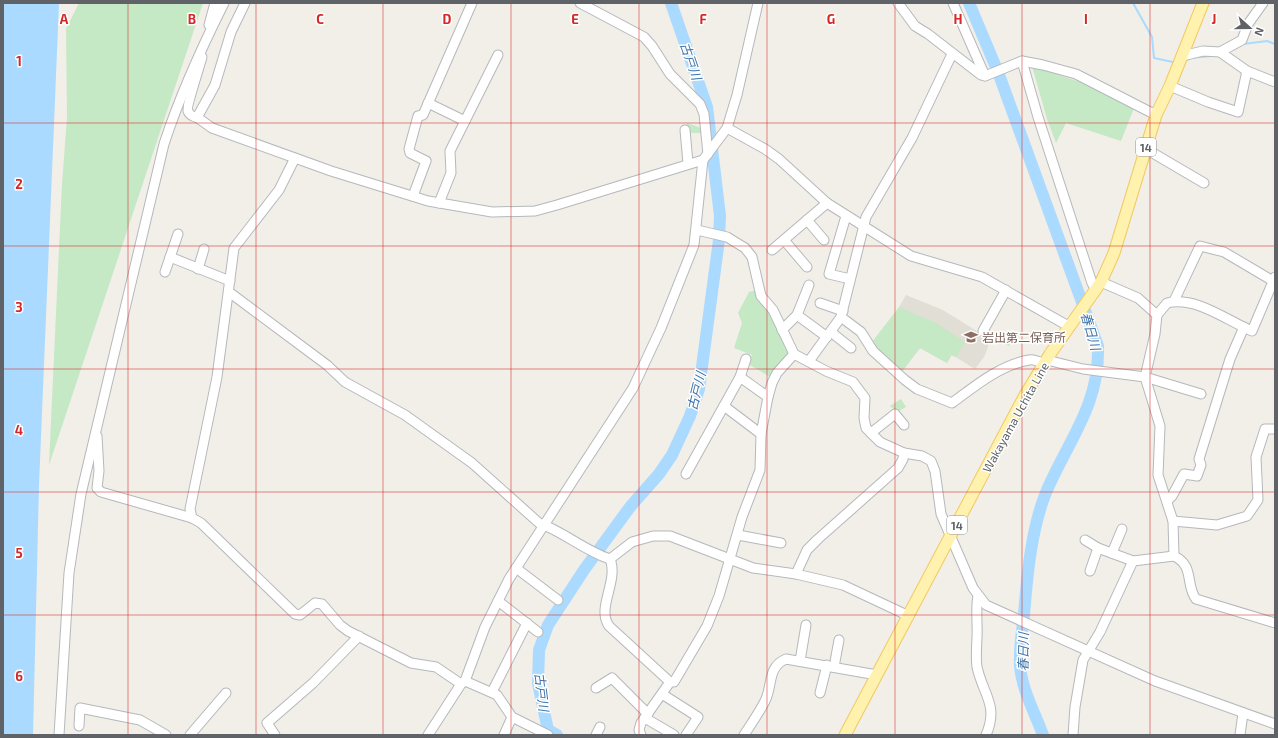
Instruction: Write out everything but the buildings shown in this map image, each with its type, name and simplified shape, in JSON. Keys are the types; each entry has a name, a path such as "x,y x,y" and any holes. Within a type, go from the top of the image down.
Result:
{"main road":[{"name":"Wakayama Uchita Line","path":"845,735 1025,395 1097,288 1114,253 1156,115 1170,86 1203,3"}],"street":[{"path":"215,3 194,88 187,105 188,111 191,115 212,128 295,158 413,196 439,203 492,212 535,211 557,206 706,157 726,128 737,95 758,3"},
{"path":"59,735 69,574 81,494 95,431 164,144 176,108 224,3"},
{"path":"198,118 215,85 230,32 245,3"},
{"path":"413,196 426,161 410,153 409,149 418,116 423,115 472,3"},
{"path":"428,735 463,682 485,627 516,568 543,525 576,478 633,388 685,271 694,245 706,157 704,114 700,104 670,74 652,46 644,37 580,3"},
{"path":"898,3 915,26 928,34 981,75 988,75 1019,62 1043,65 1076,74 1156,115"},
{"path":"953,3 988,75"},
{"path":"1223,53 1242,40 1248,24 1263,3"},
{"path":"1182,56 1202,51 1223,53 1247,71 1275,82"},
{"path":"809,361 842,314 863,226 878,195 912,138 952,54"},
{"path":"439,203 451,173 450,151 498,55"},
{"path":"1019,62 1092,283 1097,288 1138,298 1157,315"},
{"path":"1170,86 1208,102 1238,112 1247,71"},
{"path":"428,103 465,121"},
{"path":"726,128 765,149 779,159 827,203 911,256 982,277 1073,323"},
{"path":"685,130 688,163"},
{"path":"1146,149 1204,183"},
{"path":"192,518 190,509 217,377 234,248 239,239 279,190 295,158"},
{"path":"772,250 827,203"},
{"path":"846,216 829,274 850,279"},
{"path":"807,220 824,240"},
{"path":"697,230 727,237 745,248 752,257 761,296 773,310 794,354 826,371 853,382 865,398 864,418 866,428 880,442 904,453 922,456 931,461 936,472 941,514 950,538 960,554 978,596 986,605 1155,681 1275,724"},
{"path":"164,272 178,234"},
{"path":"784,240 806,267"},
{"path":"1174,301 1200,246 1224,252 1274,279 1252,331 1217,314 1187,302 1167,302 1157,315 1155,338 1145,378 1160,426 1158,475 1160,486 1168,500 1173,520 1174,556"},
{"path":"198,269 204,249"},
{"path":"170,257 230,281"},
{"path":"782,330 797,315 809,285"},
{"path":"983,331 1006,290"},
{"path":"229,292 327,364 345,382 405,415 472,463 534,519 600,556 610,560 612,564 611,577 604,612 604,620 670,682"},
{"path":"820,303 842,314 861,332 873,351 905,380 917,389 952,403 981,382 1002,370 1030,360 1145,378 1201,394"},
{"path":"797,315 851,348"},
{"path":"1168,500 1172,496 1184,474 1196,476 1199,471 1201,466 1199,459 1230,359 1244,327"},
{"path":"641,735 639,730 646,716 670,682 674,682 707,626 730,560 742,517 760,470 762,434 768,397 777,372 794,354"},
{"path":"686,474 740,377 746,359"},
{"path":"740,377 768,397"},
{"path":"724,406 762,434"},
{"path":"871,433 895,414 904,425"},
{"path":"1173,520 1217,525 1248,516 1258,500 1256,457 1261,437 1265,429 1275,429"},
{"path":"95,431 98,438 99,465 97,488 101,492 192,518 201,523 296,614 300,615 315,603 322,604 340,625 411,663 436,667 463,682 492,692 497,695 512,717 548,735"},
{"path":"796,574 807,550 898,468 903,459 904,453"},
{"path":"1112,553 1122,530"},
{"path":"738,535 781,543"},
{"path":"610,560 632,542 653,536 670,536 730,560 771,572 796,574 843,585 909,616"},
{"path":"1085,540 1098,548 1133,561 1174,556 1178,558 1187,568 1192,594 1196,599 1275,623"},
{"path":"1090,571 1098,548"},
{"path":"1073,735 1075,708 1083,660 1100,632 1133,561"},
{"path":"516,568 558,600"},
{"path":"978,596 975,610 977,623 977,665 992,711 991,724 986,735"},
{"path":"498,601 538,632"},
{"path":"492,692 527,623"},
{"path":"800,661 806,624"},
{"path":"275,735 267,723 313,683 359,636"},
{"path":"820,693 839,640"},
{"path":"744,735 766,700 773,669 778,662 786,659 877,675"},
{"path":"596,688 612,678 646,716 674,735"},
{"path":"190,735 226,693"},
{"path":"662,694 698,717 686,735"},
{"path":"79,726 80,708 140,720 166,735"},
{"path":"1240,735 1243,713"},
{"path":"504,735 512,717"}],"shaded area":[{"path":"906,295 943,310 988,338 988,347 984,357 975,369 952,355 947,363 920,348 900,374 899,307"}],"green space":[{"path":"79,3 203,3 49,465 62,184 67,118 66,29"},
{"path":"1032,66 1092,86 1134,108 1121,141 1066,123 1056,143 1047,119"},
{"path":"687,123 701,128 702,133 688,133"},
{"path":"756,290 763,305 771,315 788,353 772,378 748,364 752,355 734,348 742,323 738,313 749,292"},
{"path":"899,307 936,323 965,342 956,357 951,355 947,363 920,348 900,374 876,351 872,342"},
{"path":"986,329 1010,343 1009,346 989,337 984,332"},
{"path":"901,399 906,407 897,412 890,406"}],"water":[{"path":"3,3 59,3 39,485 33,735 3,735"}],"waterway":[{"name":"古戸川","path":"557,735 548,730 538,683 539,650 548,625 584,570 630,507 659,474 672,455 690,416 699,389 719,240 720,216 707,107 671,3"},
{"name":"春日川","path":"969,3 998,72 1098,346 1094,388 1080,424 1053,476 1045,495 1036,524 1030,554 1021,640 1020,666 1023,684 1043,735"},
{"path":"1133,3 1152,37 1154,58 1173,62"},
{"path":"1243,44 1267,41 1275,44"},
{"path":"1185,61 1191,58 1211,56"}],"place":[{"name":"岩出第二保育所","path":"971,337"}]}
